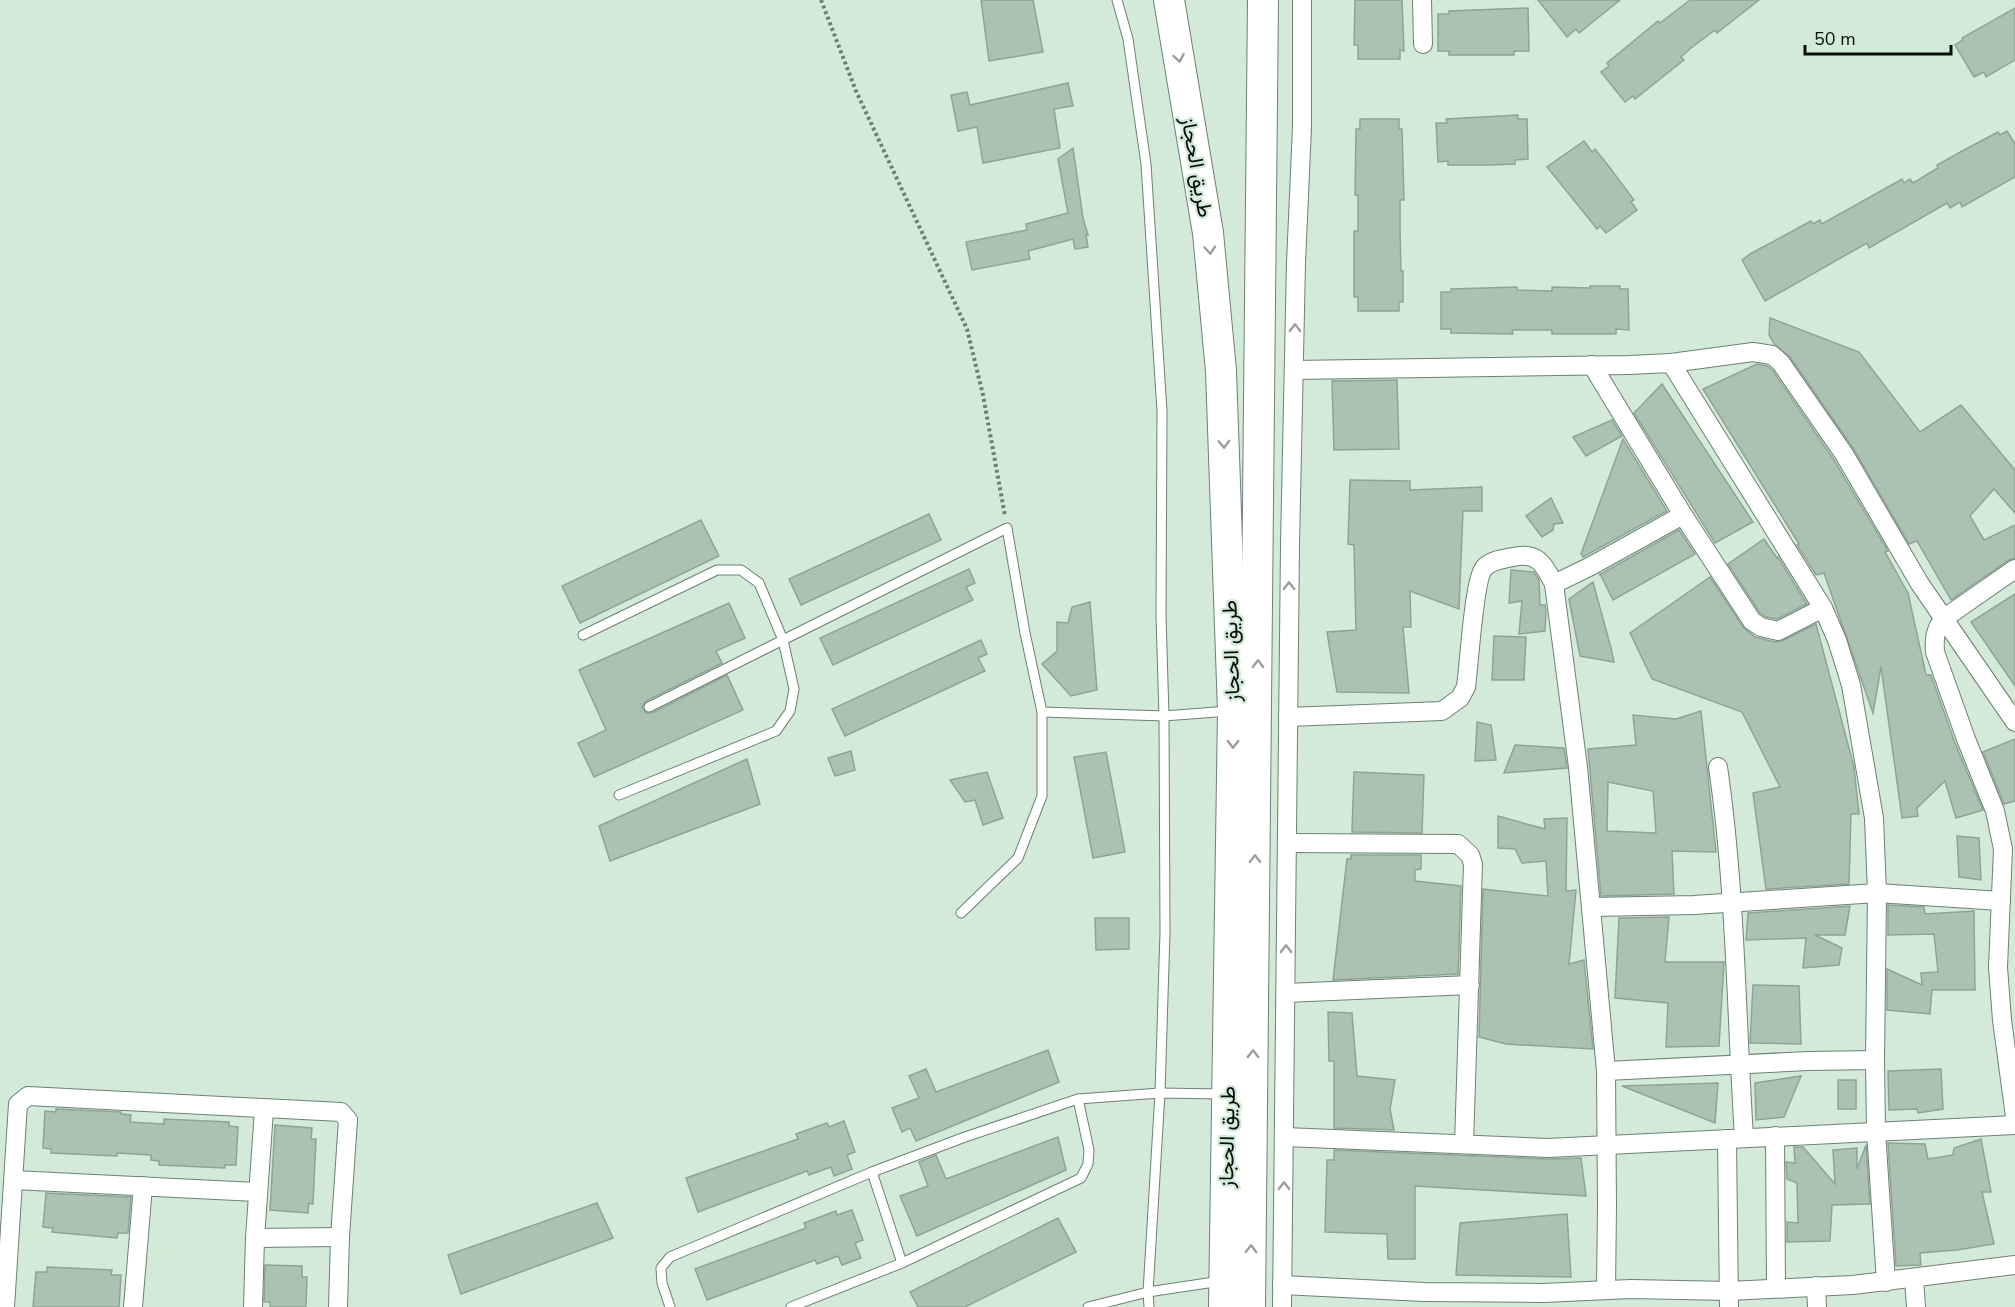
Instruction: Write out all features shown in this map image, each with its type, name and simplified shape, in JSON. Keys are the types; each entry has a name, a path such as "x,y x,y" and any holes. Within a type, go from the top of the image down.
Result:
{"main road":[{"name":"طريق الحجاز","path":"1251,1307 1262,2"},
{"name":"طريق الحجاز","path":"1172,5 1208,233 1221,371 1233,711 1224,1294"}],"street":[{"path":"1282,1307 1288,717 1296,263 1302,127 1302,0"},
{"path":"1422,0 1423,44"},
{"path":"1261,265 1296,263"},
{"path":"1294,370 1629,365 1671,363 1753,352 1772,355 1781,363 1844,454 1920,584 2015,722"},
{"path":"1671,363 1823,608 1837,640 1851,685 1874,818 1877,893 1876,1131 1886,1282"},
{"path":"1592,365 1683,515 1752,621 1761,627 1778,631 1823,608"},
{"path":"1554,584 1683,515"},
{"path":"1288,717 1442,711 1460,698 1466,687 1477,589 1482,570 1490,562 1520,555 1537,558 1544,565 1554,584 1578,767 1592,907 1606,1071 1606,1290"},
{"path":"2015,569 1943,619 1934,638 1935,652 1995,811 2003,849 1998,967 2002,1020 2015,1117"},
{"path":"1718,767 1724,807 1737,982 1739,1064 1729,1299"},
{"path":"1287,843 1458,844 1466,851 1473,864 1464,1144"},
{"path":"1592,907 1694,905 1877,893 2001,901"},
{"path":"1286,993 1470,985"},
{"path":"1606,1071 1875,1060"},
{"path":"5,1307 18,1104 28,1096 264,1110 341,1112 348,1120 338,1307"},
{"path":"253,1307 255,1238 264,1110"},
{"path":"1285,1137 1548,1148 2015,1125"},
{"path":"1775,1136 1776,1288"},
{"path":"14,1179 258,1192"},
{"path":"133,1307 143,1186"},
{"path":"255,1238 340,1237"},
{"path":"1282,1286 1460,1292 1543,1293 1606,1290 1729,1299 1776,1288 1886,1282 2015,1265"},
{"path":"1914,1279 1916,1307"},
{"path":"1816,1286 1817,1307"}],"lane":[{"path":"1117,0 1128,39 1146,164 1162,411 1161,616 1165,932 1160,1093 1149,1307"},
{"path":"649,707 1007,528 1025,633 1042,712 1042,796 1018,858 961,913"},
{"path":"583,635 717,570 741,570 759,583 783,640 794,689 790,711 776,730 619,795"},
{"path":"1042,712 1164,716 1233,711"},
{"path":"670,1307 662,1283 661,1268 670,1257 872,1172 965,1137 1078,1099 1160,1093 1227,1094"},
{"path":"791,1307 902,1263 1081,1178 1088,1164 1089,1150 1078,1099"},
{"path":"872,1172 902,1263"},
{"path":"1088,1307 1148,1292 1224,1294"}],"path":[{"path":"821,0 856,91 967,329 1007,528"}],"building":[{"path":"981,0 1033,0 1043,52 989,61"},
{"path":"1355,0 1402,0 1404,51 1400,50 1400,59 1358,59 1358,45 1354,45"},
{"path":"1538,0 1620,0 1579,33 1576,29 1567,37"},
{"path":"1690,0 1759,0 1717,33 1715,30 1691,48 1681,57 1684,60 1635,99 1633,96 1625,102 1601,72 1609,66 1607,63 1658,21 1660,23"},
{"path":"1528,8 1529,51 1514,51 1514,55 1449,55 1449,51 1438,51 1438,14 1449,14 1449,11"},
{"path":"2015,8 2015,60 1986,77 1984,72 1974,77 1955,45 1963,40 1962,38"},
{"path":"1068,83 1073,106 1054,109 1060,148 983,163 977,127 958,131 951,95 967,92 970,105"},
{"path":"1518,115 1518,119 1527,119 1528,159 1515,160 1515,164 1489,165 1448,165 1448,161 1438,162 1436,123 1447,123 1446,119"},
{"path":"1360,119 1399,119 1399,129 1402,129 1404,200 1400,200 1400,231 1403,302 1399,302 1399,311 1358,311 1358,297 1354,297 1354,231 1358,231 1358,195 1355,195 1356,129 1360,129"},
{"path":"2007,131 2015,144 2015,177 1962,207 1960,202 1950,208 1947,203 1869,248 1867,243 1765,301 1742,260 1750,254 1811,221 1813,224 1820,220 1822,224 1902,179 1904,183 1910,179 1913,183 1938,168 1937,165 1964,150 1998,132 2000,135"},
{"path":"1584,141 1592,152 1595,149 1607,164 1634,200 1631,202 1637,210 1606,233 1600,226 1597,229 1547,167"},
{"path":"1073,148 1088,247 1075,249 1073,239 1028,251 1030,259 972,270 966,242 1027,230 1026,224 1068,213 1058,159"},
{"path":"1590,286 1620,286 1620,289 1628,289 1629,330 1616,329 1616,334 1552,334 1552,330 1512,330 1513,334 1451,333 1451,329 1441,329 1441,292 1451,292 1451,289 1517,287 1517,290 1552,291 1552,287 1590,288"},
{"path":"1770,318 1859,352 1920,432 1961,405 2015,470 2015,513 1994,489 1970,516 1984,540 2015,525 2015,558 1951,600 1917,541 1909,544 1853,448 1790,357 1775,345 1769,335"},
{"path":"1757,364 1767,366 1773,371 1834,460 1888,551 1885,552 1908,593 1926,675 1931,675 1955,743 1983,810 1956,818 1945,781 1917,808 1918,816 1902,818 1881,667 1873,713 1824,573 1816,575 1703,389"},
{"path":"1397,380 1399,449 1334,450 1332,381"},
{"path":"1662,384 1753,522 1715,543 1634,413"},
{"path":"1612,420 1622,436 1586,456 1573,437"},
{"path":"1623,439 1667,511 1583,557 1581,554"},
{"path":"1350,480 1410,481 1410,490 1482,487 1482,511 1463,511 1459,609 1410,591 1411,627 1403,627 1409,693 1337,692 1327,632 1356,630 1354,545 1348,544"},
{"path":"1551,498 1563,523 1554,524 1553,530 1542,537 1526,516"},
{"path":"929,514 941,540 801,605 789,579"},
{"path":"701,520 719,556 580,623 562,586"},
{"path":"1679,530 1695,554 1613,600 1600,574"},
{"path":"1764,539 1807,604 1777,619 1760,613 1728,564"},
{"path":"969,569 975,583 966,587 973,600 833,665 820,638"},
{"path":"1511,570 1534,572 1539,580 1540,605 1545,605 1546,611 1545,631 1519,634 1522,601 1509,603"},
{"path":"1710,577 1743,627 1755,637 1775,642 1782,641 1816,624 1854,767 1859,814 1851,814 1849,884 1766,889 1753,793 1780,787 1742,712 1652,679 1630,633"},
{"path":"1593,582 1614,662 1580,656 1569,599"},
{"path":"2015,594 2015,686 1971,622"},
{"path":"1090,602 1097,690 1071,696 1042,664 1057,651 1057,622 1068,623 1072,607"},
{"path":"729,603 745,638 716,651 722,663 646,701 642,707 646,713 652,713 727,675 743,710 594,777 578,743 606,730 579,670"},
{"path":"1494,636 1526,637 1524,680 1492,680"},
{"path":"981,640 987,654 978,658 985,671 845,736 832,709"},
{"path":"1701,711 1716,852 1672,851 1674,894 1601,896 1588,749 1636,745 1633,715 1676,719","holes":["1608,782 1653,791 1656,833 1607,831"]},
{"path":"1477,722 1491,725 1496,760 1475,761"},
{"path":"2015,739 2015,801 2004,804 1983,752"},
{"path":"1515,745 1564,748 1567,768 1504,773"},
{"path":"851,751 855,770 835,776 828,758"},
{"path":"1106,752 1125,852 1093,858 1074,757"},
{"path":"747,759 760,804 610,861 599,826"},
{"path":"987,772 1003,818 983,825 975,800 965,802 950,780"},
{"path":"1354,772 1424,775 1422,833 1352,832"},
{"path":"1498,816 1545,829 1544,819 1567,818 1566,891 1576,890 1569,964 1584,960 1593,1049 1506,1044 1479,1037 1483,889 1548,896 1546,861 1522,863 1515,849 1498,848"},
{"path":"1957,836 1979,838 1981,880 1959,877"},
{"path":"1351,855 1421,855 1421,869 1415,870 1415,881 1461,886 1458,974 1333,980 1347,859 1351,859"},
{"path":"1888,905 1924,907 1925,914 1974,911 1975,990 1932,990 1930,1014 1887,1010 1887,969 1922,985 1921,973 1938,972 1934,934 1888,935"},
{"path":"1850,906 1845,935 1815,935 1842,948 1839,965 1803,968 1806,938 1746,940 1748,913"},
{"path":"1669,917 1665,962 1724,962 1719,1046 1666,1047 1668,1003 1615,998 1619,918"},
{"path":"1095,918 1129,918 1129,949 1096,950"},
{"path":"1753,985 1799,986 1801,1044 1750,1043"},
{"path":"1328,1012 1352,1013 1357,1076 1395,1080 1390,1109 1394,1130 1334,1128 1334,1061 1329,1061"},
{"path":"1048,1050 1059,1082 916,1141 910,1128 902,1132 892,1108 919,1098 909,1076 926,1069 936,1092"},
{"path":"1941,1069 1943,1109 1918,1113 1917,1109 1889,1110 1888,1071"},
{"path":"1801,1076 1784,1117 1756,1120 1755,1083"},
{"path":"1838,1080 1856,1080 1856,1109 1838,1109"},
{"path":"1718,1083 1715,1123 1622,1086"},
{"path":"56,1109 121,1112 121,1114 131,1115 130,1122 164,1124 164,1119 229,1122 229,1126 238,1127 236,1165 225,1165 225,1168 159,1165 159,1161 151,1160 151,1155 51,1153 51,1149 43,1148 45,1111 56,1112"},
{"path":"844,1121 855,1152 847,1155 852,1169 834,1176 831,1167 809,1175 807,1171 698,1212 686,1178 798,1139 796,1134 827,1123 829,1127"},
{"path":"275,1125 312,1128 311,1139 316,1139 313,1204 309,1203 308,1213 270,1210"},
{"path":"1058,1137 1066,1170 917,1236 900,1196 928,1186 919,1162 936,1155 946,1179"},
{"path":"1981,1139 1991,1192 1982,1192 1994,1244 1920,1253 1921,1265 1896,1266 1888,1143 1925,1144 1928,1159 1953,1155 1954,1148"},
{"path":"1866,1145 1870,1204 1832,1205 1830,1241 1787,1242 1787,1222 1798,1223 1797,1183 1787,1179 1786,1162 1795,1163 1794,1147 1803,1147 1835,1184 1833,1150 1857,1148 1857,1169"},
{"path":"1334,1150 1548,1159 1581,1158 1586,1196 1415,1186 1415,1259 1388,1259 1387,1234 1325,1232 1327,1160 1334,1160"},
{"path":"46,1193 131,1197 128,1233 118,1233 117,1238 52,1232 53,1228 43,1227"},
{"path":"597,1203 613,1238 461,1294 448,1255"},
{"path":"852,1210 863,1240 855,1243 861,1258 842,1265 838,1256 817,1264 815,1260 707,1300 695,1269 806,1228 804,1223 836,1211 837,1215"},
{"path":"1567,1214 1571,1277 1456,1275 1460,1223"},
{"path":"1058,1218 1076,1252 965,1307 918,1307 910,1292"},
{"path":"265,1265 302,1266 302,1277 307,1277 306,1307 270,1307 270,1302 264,1302"},
{"path":"47,1267 112,1270 111,1275 121,1275 119,1307 33,1307 36,1272 47,1272"}]}
